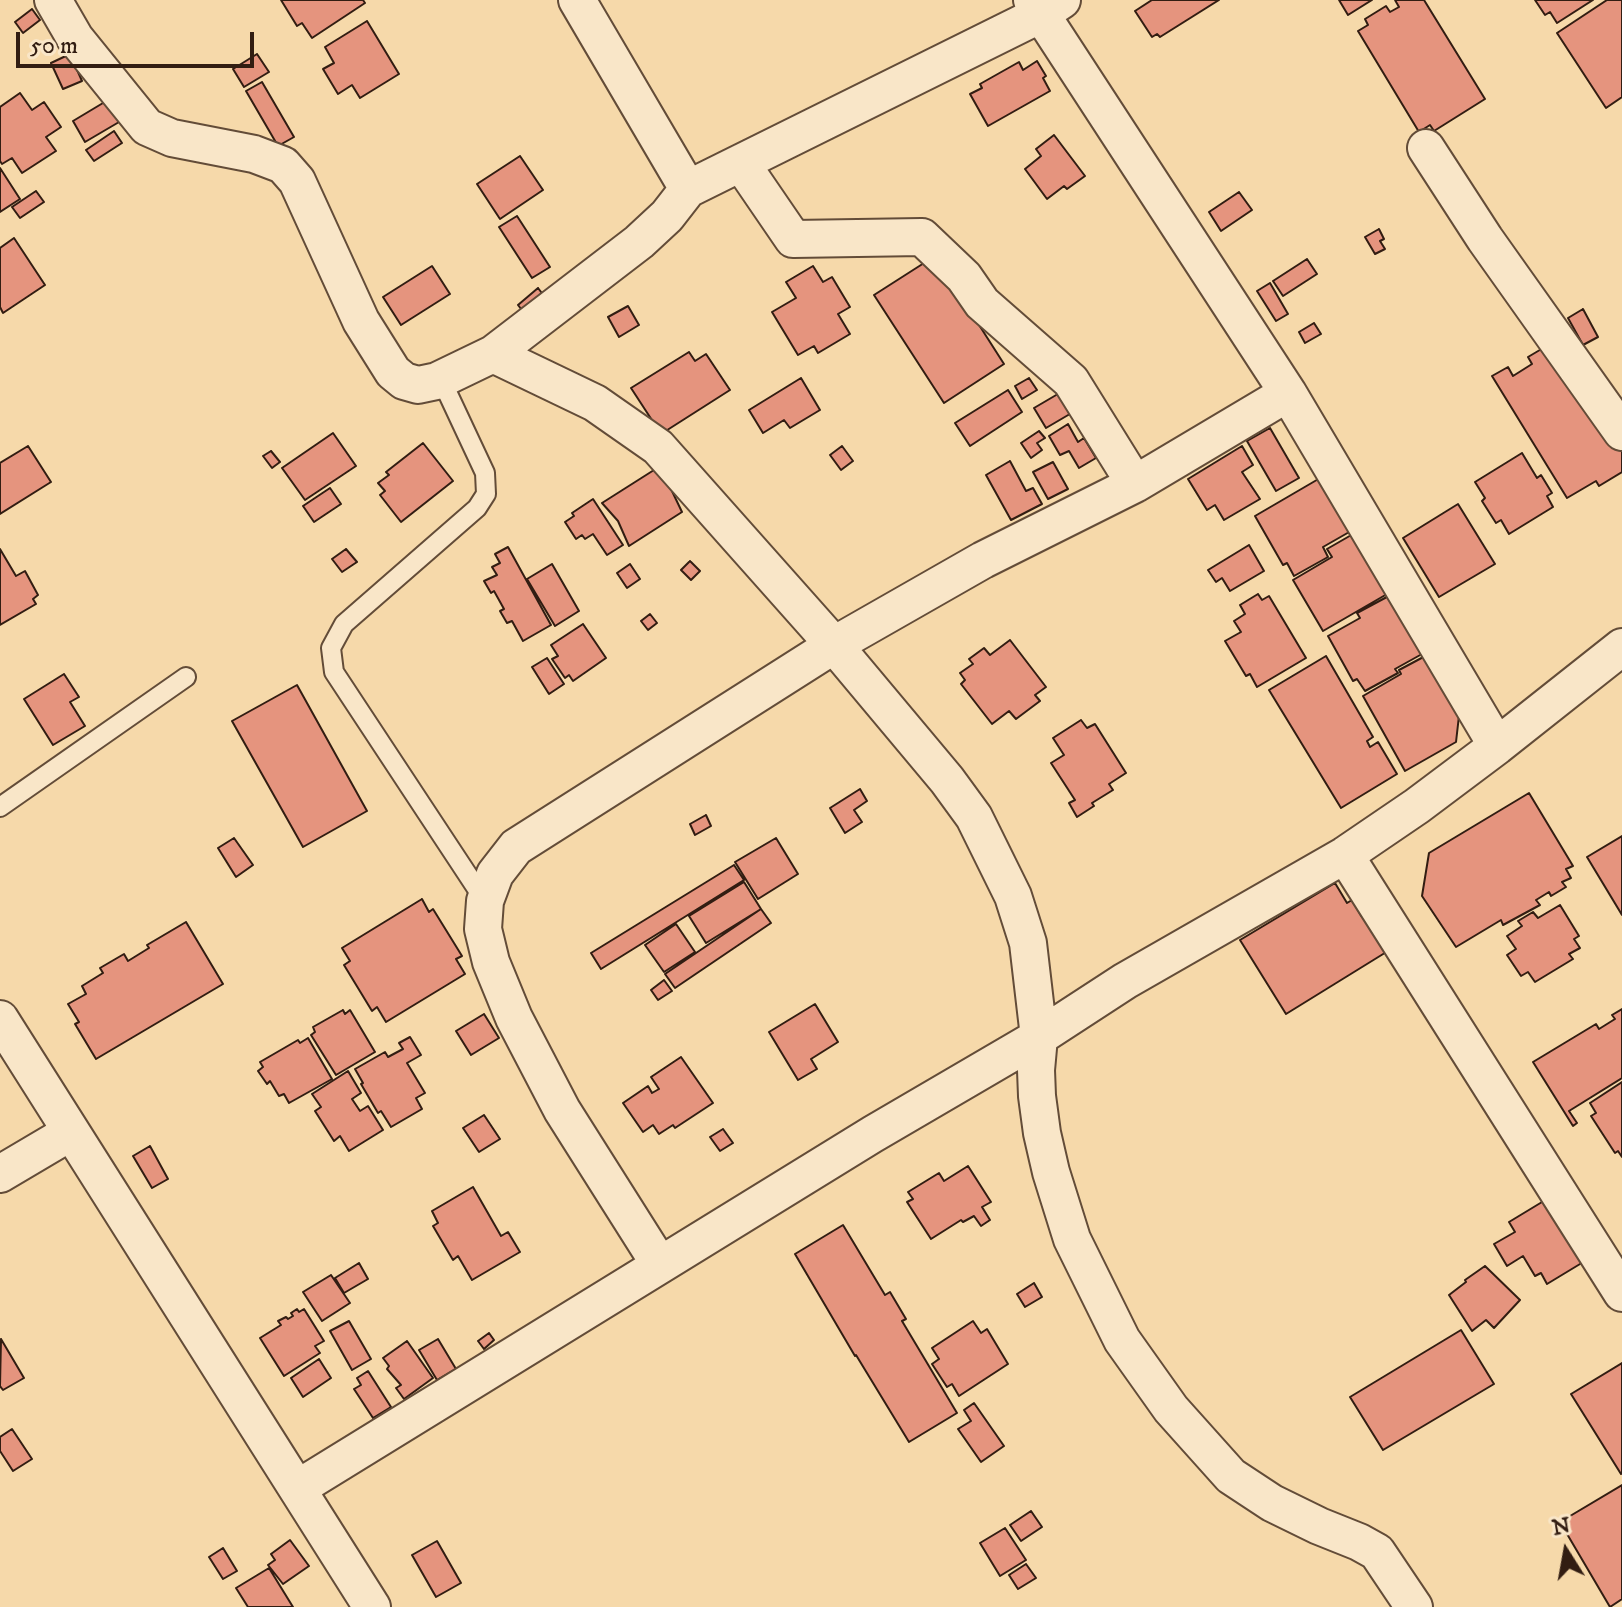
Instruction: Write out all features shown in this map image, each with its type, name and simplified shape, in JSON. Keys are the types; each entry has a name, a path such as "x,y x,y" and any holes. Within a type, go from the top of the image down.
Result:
{"street":[{"path":"53,0 75,38 147,127 172,138 254,154 283,165 297,181 361,321 393,372 404,381 418,385 441,379 493,354 639,242 667,216 688,189 1045,5 1288,393 1497,746"},
{"path":"577,0 688,189"},
{"path":"1426,148 1485,239 1622,432"},
{"path":"741,163 793,239 922,237 964,277 982,303 1071,381 1135,484"},
{"path":"493,354 595,403 658,447 834,645 947,780 974,817 1013,896 1028,943 1039,1037 1037,1096 1051,1172 1072,1239 1122,1340 1171,1409 1231,1476 1272,1503 1377,1552 1414,1607"},
{"path":"660,1265 562,1110 514,1018 491,962 483,929 485,901 495,874 516,847 834,645 983,560 1135,484 1288,393"},
{"path":"298,1488 873,1134 1039,1037 1125,981 1345,855 1497,746 1622,647"},
{"path":"1345,855 1622,1293"},
{"path":"0,1019 372,1607"},
{"path":"0,1174 71,1132"}],"lane":[{"path":"441,379 485,473 486,494 477,508 344,624 331,648 334,672 485,901"},
{"path":"0,807 186,677"}],"building":[{"path":"281,0 363,0 365,3 312,38 302,23 297,26"},
{"path":"1152,0 1219,0 1160,37 1157,34 1152,37 1135,11"},
{"path":"1339,0 1372,0 1348,15"},
{"path":"1395,0 1424,0 1485,99 1434,131 1430,125 1419,132 1358,31 1368,25 1365,19 1386,6 1390,12 1399,7"},
{"path":"1535,0 1593,0 1557,23 1550,12 1545,15"},
{"path":"1607,0 1622,0 1622,97 1606,108 1557,33"},
{"path":"32,9 40,20 23,33 15,22"},
{"path":"367,21 399,74 360,98 352,85 338,94 323,69 334,63 325,47"},
{"path":"70,54 82,81 63,89 51,63"},
{"path":"257,54 269,72 244,87 233,69"},
{"path":"1037,61 1050,91 988,126 970,94 982,88 980,84 1019,62 1023,70"},
{"path":"262,82 294,137 278,146 246,91"},
{"path":"20,93 32,110 44,102 61,127 46,137 56,151 22,173 12,158 2,164 0,161 0,107"},
{"path":"118,94 131,115 85,142 73,121"},
{"path":"114,131 122,143 94,161 86,150"},
{"path":"1054,135 1085,176 1047,199 1025,169 1041,156 1036,149"},
{"path":"520,156 543,190 500,219 477,184"},
{"path":"0,168 20,199 0,212"},
{"path":"36,191 44,202 20,218 12,207"},
{"path":"1239,192 1252,210 1221,231 1209,212"},
{"path":"517,216 550,267 532,278 499,227"},
{"path":"1379,229 1384,239 1380,241 1385,249 1375,254 1365,237"},
{"path":"14,238 45,285 3,313 0,307 0,248"},
{"path":"935,256 1004,364 944,403 874,295"},
{"path":"1307,259 1317,274 1283,296 1273,281"},
{"path":"432,266 450,294 401,325 383,297"},
{"path":"813,266 823,282 832,277 850,307 838,314 850,334 818,353 814,346 798,355 772,312 796,298 786,282"},
{"path":"1270,283 1288,314 1276,321 1257,291"},
{"path":"538,288 548,301 528,318 518,305"},
{"path":"628,306 639,325 619,337 608,317"},
{"path":"1583,309 1598,337 1583,345 1568,318"},
{"path":"1314,323 1321,334 1305,343 1299,332"},
{"path":"1555,341 1622,449 1622,472 1599,486 1596,481 1567,498 1492,376 1508,367 1513,376 1532,364 1528,357"},
{"path":"689,352 695,361 706,354 730,390 661,434 631,388"},
{"path":"801,378 820,410 790,428 784,420 763,433 749,410"},
{"path":"1029,378 1037,390 1022,399 1015,386"},
{"path":"1008,390 1022,412 970,446 955,423"},
{"path":"1063,391 1075,411 1046,428 1034,408"},
{"path":"1068,424 1078,442 1084,438 1096,458 1079,468 1069,451 1060,455 1049,436"},
{"path":"1270,428 1299,478 1276,491 1247,441"},
{"path":"1039,431 1045,438 1037,443 1042,450 1031,458 1021,443"},
{"path":"333,433 356,466 305,500 282,468"},
{"path":"423,443 453,481 401,522 380,495 385,491 378,483 389,475 386,472"},
{"path":"28,446 51,482 0,514 0,463"},
{"path":"842,446 853,461 841,470 830,455"},
{"path":"1242,446 1253,465 1242,472 1260,499 1224,520 1215,505 1207,510 1188,479"},
{"path":"271,451 280,462 272,468 263,456"},
{"path":"1522,453 1537,478 1541,475 1552,493 1547,496 1553,507 1509,534 1501,520 1496,523 1482,501 1485,498 1475,482"},
{"path":"1010,461 1026,491 1033,488 1042,504 1011,520 986,475"},
{"path":"1053,462 1068,489 1048,499 1033,472"},
{"path":"654,470 671,489 682,512 629,546 618,521 602,503"},
{"path":"1327,474 1358,527 1323,547 1328,557 1294,576 1287,563 1283,565 1255,516"},
{"path":"330,488 341,504 314,522 303,506"},
{"path":"593,499 623,545 607,555 593,534 585,539 582,535 576,539 565,522 574,516 572,513"},
{"path":"1458,504 1495,564 1439,597 1403,538"},
{"path":"1360,530 1394,590 1323,631 1293,580 1332,557 1327,549"},
{"path":"1249,545 1264,571 1230,591 1222,578 1216,582 1208,570"},
{"path":"508,547 551,625 523,641 512,621 507,623 500,611 504,609 484,581 497,575 492,567 500,563 495,554"},
{"path":"0,549 16,576 25,571 38,595 33,599 36,604 0,625"},
{"path":"346,549 357,562 342,572 332,559"},
{"path":"690,561 700,571 691,580 681,570"},
{"path":"552,564 579,611 555,626 527,579"},
{"path":"630,564 640,579 627,588 617,573"},
{"path":"1398,591 1431,649 1395,669 1398,673 1365,691 1357,679 1353,681 1328,636 1360,618 1357,613"},
{"path":"1258,594 1262,600 1269,596 1306,658 1257,687 1250,674 1246,676 1225,641 1241,632 1234,621 1245,614 1240,605"},
{"path":"650,614 657,623 648,630 641,621"},
{"path":"583,624 606,658 573,681 569,675 565,678 552,659 558,656 551,645"},
{"path":"1010,640 1046,687 1035,695 1040,701 1016,719 1009,711 992,724 961,684 965,680 960,673 973,664 969,659 984,648 990,655"},
{"path":"1429,654 1460,707 1456,742 1405,771 1363,696 1401,674 1399,670"},
{"path":"1326,656 1373,737 1367,741 1370,747 1378,742 1397,774 1341,808 1269,690"},
{"path":"547,658 564,684 549,694 532,667"},
{"path":"64,674 79,697 70,702 85,726 53,745 24,699"},
{"path":"297,685 367,811 303,847 232,721"},
{"path":"1081,720 1087,728 1095,724 1126,773 1109,784 1113,790 1077,817 1069,803 1075,800 1051,763 1064,755 1053,738"},
{"path":"860,789 867,801 854,810 862,822 845,833 830,808"},
{"path":"1529,793 1573,866 1566,869 1571,878 1562,882 1566,887 1536,900 1540,905 1503,925 1501,920 1456,947 1422,896 1429,853"},
{"path":"706,815 711,826 695,835 690,824"},
{"path":"1622,836 1622,915 1587,857"},
{"path":"234,838 253,865 236,877 218,848"},
{"path":"776,838 798,874 758,899 735,862"},
{"path":"734,865 744,880 601,969 591,953"},
{"path":"744,882 761,909 706,943 689,916"},
{"path":"1335,883 1347,903 1352,900 1362,917 1370,911 1388,951 1286,1014 1240,940"},
{"path":"422,899 429,912 433,909 462,956 456,959 465,974 386,1022 377,1007 372,1011 344,965 350,961 342,948"},
{"path":"1560,905 1579,936 1574,939 1580,948 1569,954 1573,959 1535,982 1528,972 1521,976 1507,955 1516,949 1507,936 1522,926 1518,921 1533,912 1538,918"},
{"path":"761,909 771,923 675,988 665,974"},
{"path":"186,922 223,984 96,1059 75,1024 79,1022 68,1004 86,994 82,986 103,973 100,968 124,954 128,961 149,948 147,945"},
{"path":"676,924 695,952 664,972 645,945"},
{"path":"664,980 672,991 658,1000 651,990"},
{"path":"815,1004 838,1042 811,1059 817,1069 798,1080 769,1032"},
{"path":"1622,1009 1622,1078 1569,1111 1577,1123 1573,1126 1533,1062 1596,1024 1599,1029 1615,1019 1612,1015"},
{"path":"343,1010 345,1014 350,1010 375,1052 336,1075 311,1035 315,1032 313,1027"},
{"path":"484,1014 499,1038 471,1055 456,1031"},
{"path":"410,1037 421,1055 407,1063 425,1093 416,1098 422,1109 391,1127 381,1111 378,1113 355,1069 385,1052 388,1057 403,1049 399,1043"},
{"path":"308,1038 332,1079 289,1103 284,1094 279,1096 270,1081 267,1084 258,1071 263,1067 260,1062 298,1040 300,1043"},
{"path":"681,1057 713,1103 675,1128 673,1125 659,1134 653,1125 643,1132 623,1103 648,1086 652,1093 659,1089 651,1077"},
{"path":"348,1071 361,1093 352,1099 360,1111 368,1106 383,1130 349,1151 340,1136 334,1141 315,1111 321,1107 312,1094"},
{"path":"1622,1082 1622,1157 1618,1151 1615,1153 1591,1116 1596,1113 1590,1103"},
{"path":"484,1115 500,1139 479,1152 463,1128"},
{"path":"723,1129 733,1143 720,1151 710,1137"},
{"path":"150,1146 168,1179 152,1188 133,1156"},
{"path":"968,1166 991,1202 982,1207 990,1220 981,1226 974,1216 963,1222 961,1220 931,1239 907,1202 913,1199 908,1192 939,1173 944,1181"},
{"path":"473,1187 501,1236 508,1232 520,1252 472,1280 458,1256 453,1260 433,1226 438,1223 432,1211"},
{"path":"1547,1199 1585,1261 1547,1284 1541,1273 1535,1276 1523,1256 1507,1266 1494,1244 1515,1232 1509,1222"},
{"path":"843,1225 885,1295 890,1292 906,1319 902,1321 957,1413 909,1442 795,1254"},
{"path":"359,1263 368,1279 344,1293 335,1278"},
{"path":"1485,1266 1520,1300 1494,1328 1486,1320 1472,1331 1449,1295"},
{"path":"331,1275 350,1303 322,1321 303,1292"},
{"path":"1034,1283 1042,1297 1025,1307 1017,1294"},
{"path":"297,1309 299,1312 304,1309 324,1341 315,1346 320,1353 284,1376 260,1338 281,1325 278,1321 293,1316 291,1313"},
{"path":"349,1321 371,1359 352,1370 330,1331"},
{"path":"973,1321 981,1333 987,1329 1008,1364 959,1396 952,1384 947,1387 932,1364 939,1359 932,1348"},
{"path":"1461,1330 1494,1384 1383,1450 1350,1397"},
{"path":"489,1333 494,1340 484,1349 478,1341"},
{"path":"1,1339 24,1378 3,1390 0,1386"},
{"path":"438,1339 456,1369 437,1380 419,1350"},
{"path":"407,1341 433,1378 404,1399 396,1388 401,1385 387,1369 389,1366 383,1358"},
{"path":"319,1359 331,1378 303,1397 291,1378"},
{"path":"1622,1363 1622,1473 1621,1474 1571,1394"},
{"path":"368,1371 391,1407 373,1418 354,1389 361,1385 357,1378"},
{"path":"974,1403 1004,1446 981,1462 958,1429 971,1421 964,1410"},
{"path":"12,1429 32,1459 13,1471 0,1451 0,1437"},
{"path":"1622,1485 1622,1599 1610,1607 1560,1522"},
{"path":"1031,1511 1042,1527 1021,1541 1010,1525"},
{"path":"1005,1528 1026,1560 1000,1576 980,1543"},
{"path":"290,1540 309,1566 283,1584 268,1565 275,1560 271,1554"},
{"path":"437,1541 461,1583 436,1597 412,1555"},
{"path":"223,1548 237,1571 223,1579 209,1557"},
{"path":"1026,1564 1036,1578 1018,1589 1009,1575"},
{"path":"269,1568 293,1607 248,1607 236,1588"}]}
